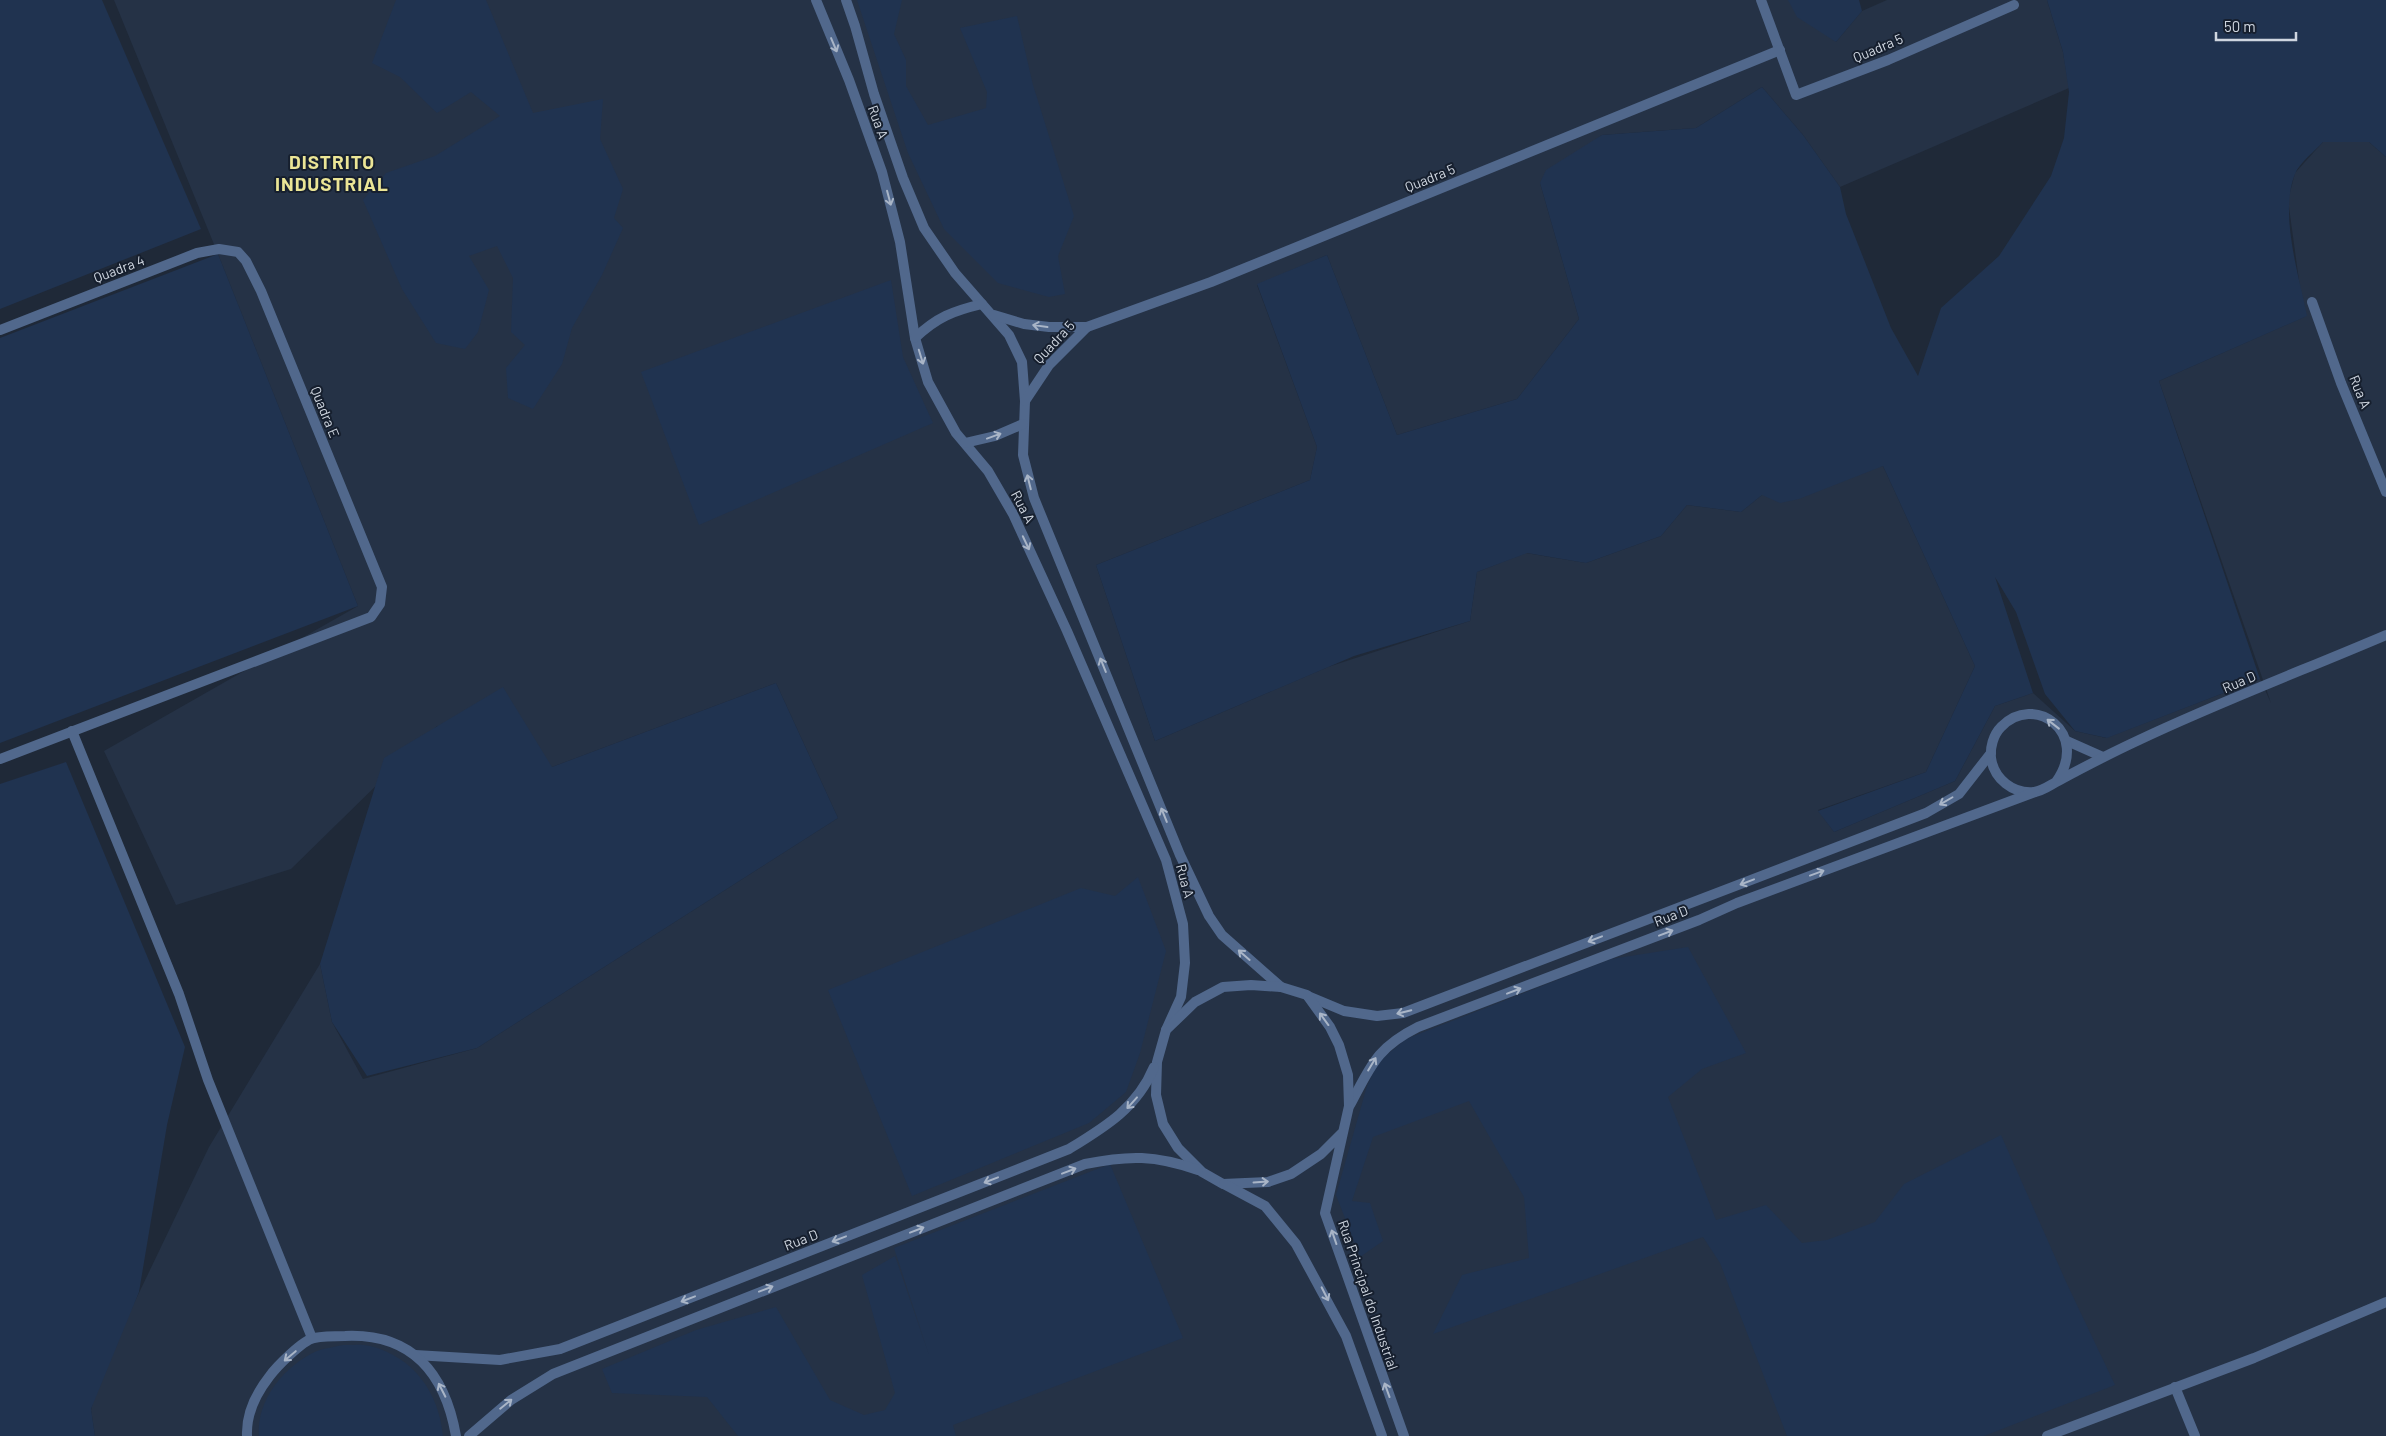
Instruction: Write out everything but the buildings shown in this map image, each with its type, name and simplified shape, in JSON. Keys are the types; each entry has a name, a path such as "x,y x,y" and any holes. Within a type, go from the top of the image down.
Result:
{"street":[{"name":"Rua A","path":"816,0 849,80 882,172 900,242 915,338 928,382 939,406 965,443 988,471 1013,514 1125,763 1166,860 1183,924 1185,963 1180,997 1166,1030 1156,1062"},
{"name":"Rua A","path":"846,0 874,94 903,178 924,228 955,273 1009,335 1022,362 1025,400 1022,424 1023,455 1034,498 1180,855 1210,916 1222,935 1281,986"},
{"name":"Quadra 5","path":"1761,0 1796,95 1888,60 2014,5"},
{"name":"Quadra 5","path":"993,315 1024,324 1049,327 1088,327 1220,278 1780,50"},
{"name":"Quadra 4","path":"0,330 197,253 219,249 238,252 246,261"},
{"name":"Quadra E","path":"0,759 371,618 380,604 382,587 264,299 246,261"},
{"name":"Rua A","path":"2312,302 2386,492"},
{"path":"915,338 931,323 953,310 982,304"},
{"name":"Quadra 5","path":"1025,400 1048,365 1088,327"},
{"path":"965,443 995,436 1022,424"},
{"name":"Rua D","path":"2056,782 2103,757 2386,635"},
{"path":"2024,714 2037,715 2050,720 2060,729 2066,741 2068,756 2065,770 2056,782 2035,792 2016,789 1999,778 1992,766 1990,753 1993,739 2000,728 2011,719 2024,714"},
{"path":"72,731 178,994 208,1080 312,1338"},
{"path":"2066,741 2103,757"},
{"name":"Rua D","path":"1281,986 1344,1011 1377,1016 1403,1013 1450,997 1705,896 1729,889 1926,812 1959,794 1990,753"},
{"path":"1125,763 1140,755"},
{"name":"Rua D","path":"1349,1106 1374,1058 1397,1037 1418,1027 1738,903 2035,792"},
{"path":"1729,889 1738,903"},
{"path":"1166,1030 1195,1002 1223,987 1281,986"},
{"path":"1307,995 1330,1027 1339,1045 1348,1075 1349,1106"},
{"path":"1156,1062 1156,1095 1163,1124 1178,1148 1202,1172"},
{"name":"Rua D","path":"415,1355 500,1360 560,1349 727,1284 1068,1149 1120,1116 1146,1086 1156,1062"},
{"name":"Rua Principal do Industrial","path":"1349,1106 1325,1213 1404,1436"},
{"path":"1224,1184 1268,1182 1291,1174 1321,1154 1343,1132"},
{"path":"469,1436 511,1400 553,1374 1085,1164 1120,1157 1139,1157 1170,1161 1202,1172 1265,1206 1296,1244 1311,1267 1346,1336 1382,1436"},
{"path":"727,1284 734,1301"},
{"path":"2047,1436 2254,1358 2386,1302"},
{"path":"240,1436 260,1389 276,1368 312,1338 352,1336 379,1338 405,1347 415,1355 442,1387 452,1416 456,1436"},
{"path":"2175,1387 2195,1436"},
{"path":"246,1419 247,1436"}],"shaded area":[{"path":"0,0 102,0 201,229 0,309"},
{"path":"114,0 1789,0 1836,42 1862,11 1887,0 2047,0 2063,52 2069,88 1840,187 1803,135 1762,87 1696,128 1602,135 1540,183 1579,319 1517,399 1397,435 1327,255 1257,285 1317,447 1310,480 1096,565 1155,741 1328,667 1470,621 1477,572 1526,553 1586,563 1661,536 1687,505 1741,512 1762,495 1883,466 1975,666 1926,772 1818,810 1834,832 1955,781 1995,706 2033,693 2075,731 2106,738 2260,679 2271,703 2159,381 2304,317 2288,200 2295,173 2323,142 2369,142 2386,157 2386,1436 95,1436 91,1410 101,1372 209,1147 320,964 332,1022 363,1079 477,1048 838,818 776,683 552,767 437,726 291,869 176,905 104,751 358,606 218,254"},
{"path":"396,0 486,0 533,113 603,99 600,139 623,189 614,218 623,228 602,275 572,328 562,364 533,409 508,398 506,368 525,345 511,332 513,278 497,246 469,256 489,290 478,332 465,349 436,343 402,289 363,200 386,173 435,156 500,116 471,92 437,113 400,77 372,63"},
{"path":"857,0 902,0 894,34 906,60 906,86 928,125 986,108 987,92 960,28 1017,16 1033,85 1074,216 1058,256 1065,294 1049,297 998,283 944,229 908,153"},
{"path":"1788,0 1859,0 1862,11 1836,42 1797,17"},
{"path":"2047,0 2386,0 2386,157 2369,142 2323,142 2297,170 2291,190 2289,207 2292,245 2307,316 2159,381 2260,679 2107,738 2075,731 2045,694 2016,612 1995,577 2033,693 1995,706 1955,781 1834,832 1818,811 1926,772 1975,666 1883,466 1799,499 1780,503 1762,495 1741,512 1687,505 1661,536 1586,563 1527,553 1477,572 1470,621 1354,656 1155,741 1096,565 1310,480 1317,447 1257,284 1327,255 1397,435 1517,399 1579,319 1540,183 1546,170 1602,135 1696,128 1762,87 1803,135 1840,187 1846,214 1891,328 1918,376 1941,308 1999,256 2051,176 2064,138 2069,92 2063,52"},
{"path":"218,254 358,606 0,743 0,338"},
{"path":"891,280 903,357 933,423 699,525 641,372"},
{"path":"776,683 838,818 477,1048 367,1076 332,1022 320,964 384,758 503,687 552,767"},
{"path":"66,762 185,1047 167,1125 139,1292 91,1409 95,1436 0,1436 0,784"},
{"path":"1138,877 1166,951 1140,1053 1126,1092 1089,1123 912,1196 828,990 1081,888 1115,896"},
{"path":"1688,947 1746,1053 1702,1069 1668,1097 1716,1220 1766,1205 1802,1243 1827,1240 1875,1222 1904,1184 2001,1135 2067,1284 2115,1385 1984,1436 1787,1436 1720,1263 1703,1237 1433,1334 1462,1275 1529,1258 1524,1197 1469,1101 1373,1137 1352,1201 1370,1203 1383,1241 1360,1257 1336,1195 1367,1086 1378,1062 1406,1039 1611,959"},
{"path":"1110,1164 1183,1338 953,1425 956,1436 738,1436 707,1397 612,1393 602,1369 696,1330 776,1307 830,1400 864,1415 885,1410 895,1393 862,1275 895,1256 929,1355 894,1248"},
{"path":"343,1345 370,1346 386,1351 411,1368 422,1379 430,1392 441,1420 443,1436 259,1436 262,1410 275,1385 284,1375 305,1357 317,1351"}],"district":[{"name":"DISTRITO INDUSTRIAL","path":"332,173"}]}
